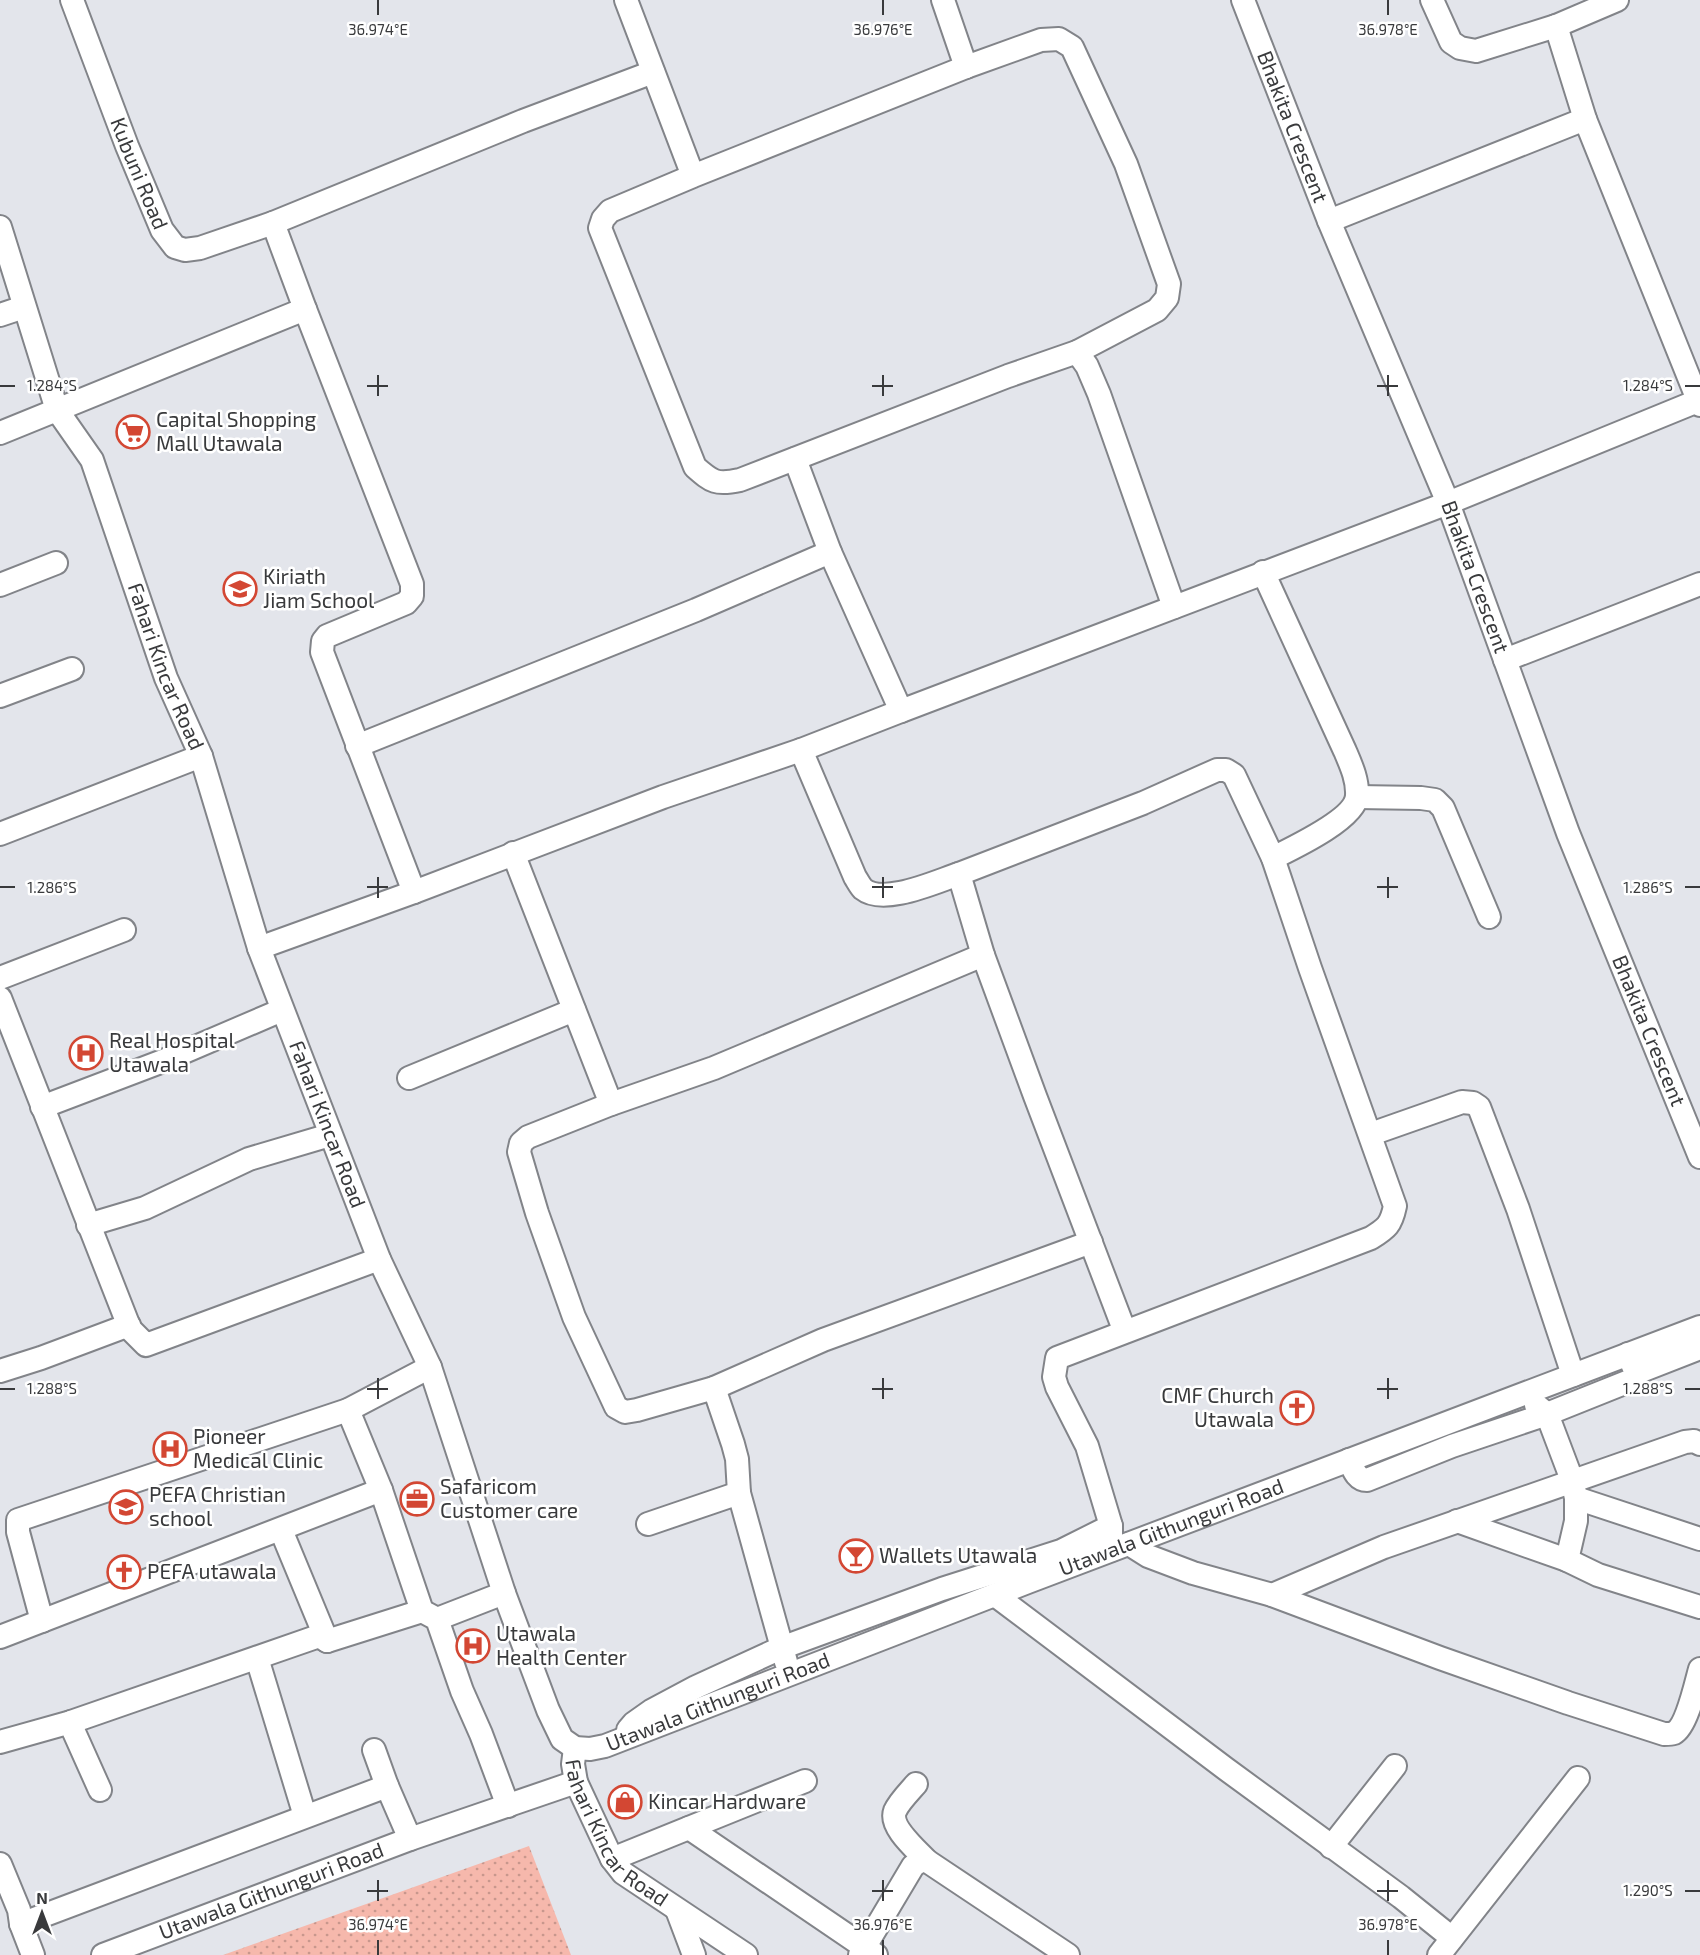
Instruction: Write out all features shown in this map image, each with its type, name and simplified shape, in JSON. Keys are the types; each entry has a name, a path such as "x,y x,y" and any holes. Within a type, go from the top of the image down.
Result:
{"street":[{"name":"Kubuni Road","path":"72,0 127,146 162,230 175,247 185,250 200,248 273,223"},
{"path":"626,0 693,176"},
{"path":"943,0 966,67"},
{"name":"Bhakita Crescent","path":"1243,0 1329,220 1448,503 1568,833 1700,1158"},
{"path":"1432,0 1451,42 1460,48 1476,51 1556,26 1617,0"},
{"path":"259,948 414,892 663,797 801,750 1448,503 1699,402 1585,119 1556,26"},
{"path":"1059,39 1072,47 1126,164 1170,284 1167,298 1157,310 1077,352 1008,376 740,480 725,483 711,481 695,467 600,228 603,219 610,211 693,176 966,67 1041,40 1059,39"},
{"path":"414,892 322,652 323,641 327,636 406,603 412,596 412,584 273,223 524,121 653,72"},
{"path":"1329,220 1585,119"},
{"name":"Fahari Kincar Road","path":"0,229 57,410 92,460 166,678 201,756 259,948 282,1010 379,1259 430,1367 504,1593 548,1710 562,1739 575,1748 573,1764 576,1782 612,1859 623,1873 746,1955"},
{"path":"0,315 24,307"},
{"path":"0,433 305,309"},
{"path":"1077,352 1087,366 1099,394 1174,607"},
{"path":"795,459 830,552 901,711"},
{"path":"357,746 696,610 830,552"},
{"path":"0,585 56,563"},
{"path":"1263,572 1346,751 1356,779 1357,797 1348,813 1306,841 1274,858"},
{"path":"1505,660 1700,584"},
{"path":"0,696 72,669"},
{"path":"801,750 855,877 864,889 880,894 904,892 959,874 1143,803 1217,770 1226,770 1234,775 1274,858 1310,968 1395,1206 1393,1218 1388,1227 1371,1238 1057,1358 1054,1377 1057,1387 1087,1446 1111,1526 1120,1547 1193,1573 1272,1595 1440,1658 1664,1734 1677,1731 1691,1701 1700,1669"},
{"path":"0,834 201,756"},
{"path":"1357,797 1435,800 1443,808 1489,917"},
{"path":"513,853 610,1104"},
{"path":"959,874 983,955 1125,1332"},
{"path":"0,978 124,930"},
{"path":"983,955 714,1068 610,1104 528,1137 521,1143 519,1152 537,1213 574,1317 616,1407 625,1412 714,1388 823,1340 1091,1242"},
{"path":"0,998 10,1050 42,1107 129,1325 146,1345 379,1259"},
{"path":"42,1107 163,1061 282,1010"},
{"path":"409,1078 574,1010"},
{"path":"1371,1134 1462,1102 1473,1103 1479,1107 1518,1209 1573,1375"},
{"path":"88,1225 145,1208 249,1159 330,1135"},
{"path":"0,1371 129,1325"},
{"name":"Utawala Githunguri Road","path":"575,1748 597,1748 620,1741 995,1595 1063,1559 1120,1547 1573,1375 1632,1364 1700,1327"},
{"path":"1349,1460 1358,1478 1367,1480 1452,1446 1547,1414 1632,1380 1635,1377 1632,1364 1700,1348"},
{"path":"42,1621 18,1532 18,1520 348,1410 430,1367"},
{"path":"714,1388 733,1444 739,1493 790,1675"},
{"path":"1525,1393 1547,1414 1574,1489 1576,1521 1567,1560"},
{"path":"348,1410 430,1615 481,1734 508,1806"},
{"path":"1443,1424 1452,1446"},
{"path":"1272,1595 1384,1547 1457,1521 1574,1489 1685,1442 1694,1441 1700,1444"},
{"path":"1574,1489 1700,1539"},
{"path":"0,1637 381,1490"},
{"path":"648,1524 739,1493"},
{"path":"1457,1521 1567,1560 1598,1575 1700,1608"},
{"path":"620,1741 633,1723 651,1711 782,1648 942,1589 1063,1559 1111,1526"},
{"path":"281,1530 327,1641"},
{"path":"942,1589 950,1612"},
{"path":"0,1743 71,1722 319,1636 327,1641 430,1615 504,1593"},
{"path":"995,1595 1401,1897 1446,1947 1578,1778"},
{"path":"257,1658 305,1816"},
{"path":"708,1682 716,1703"},
{"path":"71,1722 100,1790"},
{"path":"375,1750 387,1786 410,1839"},
{"path":"1331,1847 1395,1766"},
{"path":"612,1859 805,1781"},
{"name":"Utawala Githunguri Road","path":"104,1955 410,1839 576,1782"},
{"path":"915,1784 895,1812 895,1821 901,1834 927,1861 1068,1955"},
{"path":"13,1917 387,1786"},
{"path":"689,1828 867,1952 913,1866 920,1861 927,1861"},
{"path":"0,1864 13,1917 33,1955"},
{"path":"677,1910 693,1955"}],"shaded area":[{"path":"529,1846 571,1955 223,1955"}],"place":[{"name":"Capital Shopping Mall Utawala","path":"133,432"},
{"name":"Kiriath Jiam School","path":"240,589"},
{"name":"Real Hospital Utawala","path":"86,1053"},
{"name":"CMF Church Utawala","path":"1297,1408"},
{"name":"Pioneer Medical Clinic","path":"170,1449"},
{"name":"Safaricom Customer care","path":"417,1499"},
{"name":"PEFA Christian school","path":"126,1507"},
{"name":"Wallets Utawala","path":"856,1556"},
{"name":"PEFA utawala","path":"124,1572"},
{"name":"Utawala Health Center","path":"473,1646"},
{"name":"Kincar Hardware","path":"625,1802"}]}
